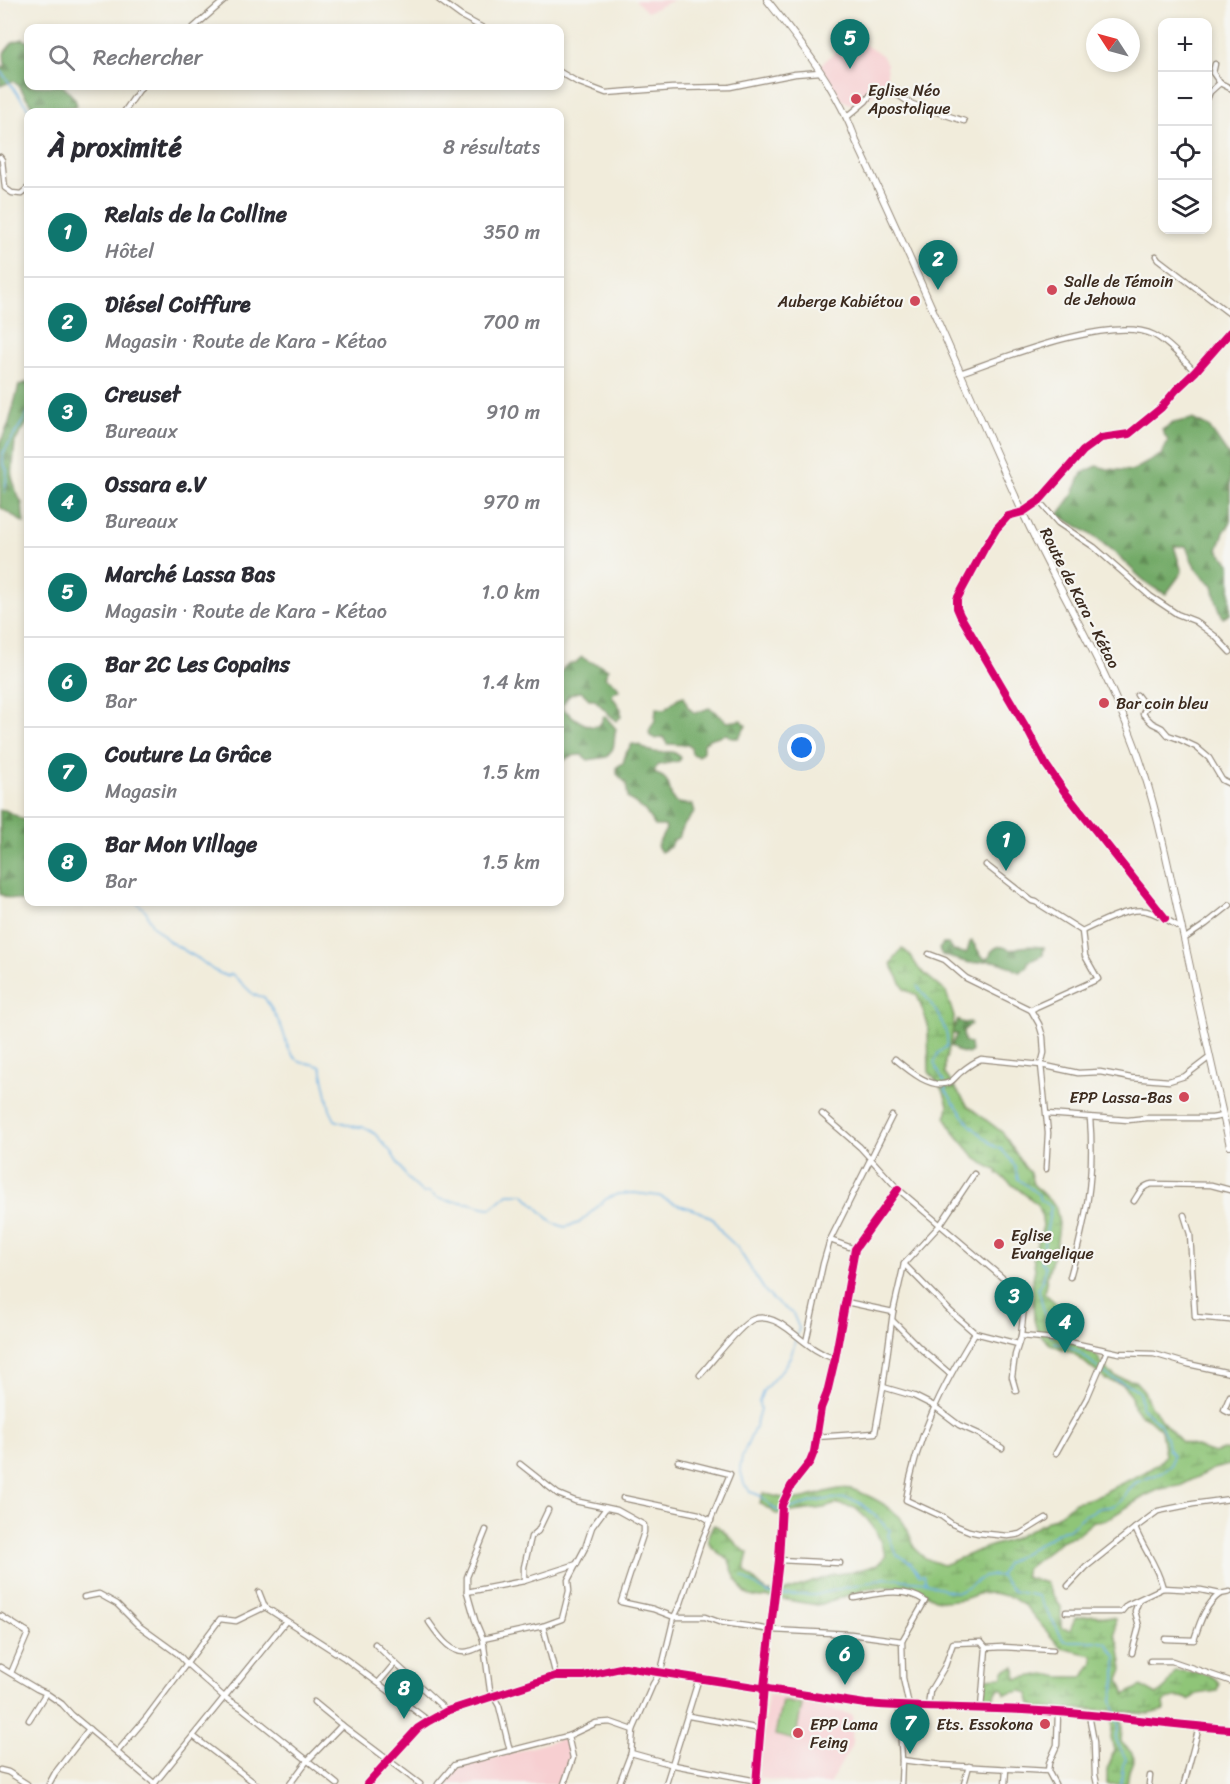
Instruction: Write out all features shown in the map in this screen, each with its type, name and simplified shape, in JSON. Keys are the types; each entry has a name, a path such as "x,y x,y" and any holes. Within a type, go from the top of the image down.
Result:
{"main road":[{"name":"Route de Kara - Kétao","path":"767,0 820,72 850,124 1023,512 1111,689 1135,746 1153,809 1184,939 1230,1146"}],"street":[{"path":"198,24 225,0"},
{"path":"439,0 476,24"},
{"path":"1215,64 1213,73 1220,83 1230,88"},
{"path":"564,74 606,93 672,88 730,87 820,72"},
{"path":"1212,90 1220,83"},
{"path":"127,108 139,90"},
{"path":"846,118 866,101 874,90 893,92 912,104 964,121"},
{"path":"0,157 5,188 12,193 21,194 24,191"},
{"path":"1156,256 1230,314"},
{"path":"960,373 1065,338 1110,331 1136,331 1155,336 1195,372"},
{"path":"1165,918 1127,868 1079,812 1046,765 957,608 957,599 997,528 1008,516 1023,512 1039,501 1083,451 1101,438 1129,434 1161,408 1230,332"},
{"path":"1039,501 1058,523 1094,547 1150,596 1195,621 1215,636 1230,652"},
{"path":"1137,695 1146,707 1143,714 1152,723 1162,728 1168,735 1196,747 1209,758 1222,780 1230,784"},
{"path":"986,864 1032,901 1082,931"},
{"path":"1184,939 1230,905"},
{"path":"1082,931 1105,920 1145,911 1165,918 1181,928"},
{"path":"1031,1010 1098,979 1085,956 1082,931"},
{"path":"929,954 945,960 966,978 1031,1010 1039,1024 1043,1037 1044,1053 1041,1065 1048,1133 1046,1169"},
{"path":"895,1059 917,1076 940,1085 952,1082 962,1071 981,1059 1041,1065 1078,1073 1100,1072 1131,1078 1169,1081 1185,1076 1210,1057"},
{"path":"1047,1114 1128,1120 1212,1118 1230,1111"},
{"path":"822,1114 860,1147 898,1189 1025,1297 1021,1336 1012,1377 1016,1391"},
{"path":"806,1342 830,1240 892,1116"},
{"path":"1070,1277 1088,1204 1093,1158 1090,1118"},
{"path":"816,1437 875,1432 884,1387 893,1312 904,1264 940,1226 974,1174"},
{"path":"1134,1202 1146,1185 1152,1184 1211,1185 1230,1190"},
{"path":"631,1753 674,1765 757,1782 764,1687 779,1560 782,1505 791,1486 810,1462 814,1452 821,1408 835,1359 855,1249 898,1189"},
{"path":"1184,1215 1190,1234 1195,1317 1230,1320"},
{"path":"830,1240 855,1249"},
{"path":"904,1264 975,1333 1018,1344"},
{"path":"846,1302 893,1312"},
{"path":"700,1375 741,1328 754,1319 775,1320 814,1350 835,1359"},
{"path":"893,1321 950,1374"},
{"path":"975,1333 934,1406 910,1476 906,1500 960,1527 978,1533 1008,1536 1020,1534 1046,1518"},
{"path":"1021,1336 1053,1339 1119,1353 1156,1354 1230,1373"},
{"path":"1056,1453 1087,1398 1107,1351"},
{"path":"884,1387 914,1396 934,1406 959,1425 1002,1448"},
{"path":"1230,1395 1224,1410 1230,1413"},
{"path":"620,1784 631,1753 633,1730 661,1671 674,1617 701,1543 730,1474 678,1461"},
{"path":"520,1464 558,1494 575,1501 617,1510 644,1525 644,1532 621,1602 653,1609 674,1617 705,1617 719,1622 772,1630 851,1634 902,1641"},
{"path":"623,1498 699,1514 711,1521"},
{"path":"1068,1586 1086,1567 1158,1511 1230,1499"},
{"path":"429,1622 445,1643 459,1651 469,1652 484,1642 562,1619 569,1591 568,1580 585,1548 592,1527 606,1508"},
{"path":"524,1581 524,1567 531,1537 538,1531 548,1510"},
{"path":"1135,1528 1159,1572 1163,1588"},
{"path":"486,1530 467,1577 467,1592 484,1642 490,1690 499,1706 510,1751"},
{"path":"779,1560 840,1563"},
{"path":"467,1592 524,1581 577,1564"},
{"path":"1066,1612 1121,1612 1127,1605 1163,1588 1201,1590 1220,1594 1230,1592"},
{"path":"259,1592 266,1607 379,1682 429,1721"},
{"path":"854,1598 893,1592 904,1593 925,1602 902,1641 903,1678 909,1706"},
{"path":"84,1597 99,1594 117,1604 138,1626 178,1654 224,1697 242,1708 337,1784"},
{"path":"1165,1639 1194,1640 1201,1619 1220,1594"},
{"path":"1132,1653 1139,1626 1135,1611 1139,1600"},
{"path":"117,1752 146,1719 220,1619 236,1621 266,1607"},
{"path":"1,1616 28,1633 11,1673"},
{"path":"0,1667 46,1693 154,1784 286,1621"},
{"path":"543,1626 556,1676"},
{"path":"928,1707 930,1691 945,1666 953,1642 981,1642 986,1648 981,1708"},
{"path":"375,1644 447,1711"},
{"path":"986,1648 1053,1650"},
{"path":"1150,1660 1172,1661 1230,1681"},
{"path":"379,1682 395,1663"},
{"path":"367,1784 418,1728 447,1711 556,1676 584,1676 625,1667 865,1704 1109,1715 1230,1729"},
{"path":"666,1784 674,1765 699,1678"},
{"path":"29,1720 46,1693"},
{"path":"314,1702 420,1784"},
{"path":"899,1707 901,1784"},
{"path":"1055,1784 1048,1771 1048,1763 1057,1745 1058,1712"},
{"path":"1089,1715 1094,1742 1097,1784"},
{"path":"689,1716 761,1729"},
{"path":"438,1784 454,1765 568,1736 596,1723 610,1722 633,1730"},
{"path":"290,1784 307,1761 342,1725"},
{"path":"1184,1784 1198,1727"},
{"path":"50,1784 89,1729"},
{"path":"193,1736 256,1784"},
{"path":"564,1784 573,1758 568,1736"},
{"path":"902,1760 941,1765 1048,1771"},
{"path":"964,1784 969,1766"},
{"path":"1005,1784 1006,1769"},
{"path":"0,1770 8,1772 27,1784"},
{"path":"1149,1784 1150,1776"}],"shaded area":[{"path":"635,0 674,0 647,12"},
{"path":"856,40 882,55 887,64 887,78 877,92 860,103 852,105 840,99 820,65 845,41"},
{"name":"EPP Lama Feing","path":"768,1694 853,1715 852,1745 829,1784 799,1784 758,1778"},
{"path":"564,1738 570,1756 561,1784 441,1784 454,1769"}],"green space":[{"path":"24,40 24,90 67,90 75,99 77,106 32,108 19,86 13,81 0,86 0,65 5,68 4,53 13,42"},
{"path":"24,383 24,428 15,442 12,477 22,503 24,523 0,507 0,443 9,423 19,385"},
{"path":"1192,419 1209,427 1230,457 1230,524 1224,532 1218,550 1230,564 1230,614 1223,618 1213,585 1196,568 1186,546 1174,546 1182,572 1166,594 1145,582 1096,538 1058,515 1072,496 1082,473 1097,466 1132,471 1161,455 1168,441 1162,430 1173,423"},
{"path":"582,657 608,669 605,677 617,685 619,690 612,696 621,709 621,717 616,721 594,699 589,699 582,692 569,696 564,703 564,668"},
{"path":"684,696 689,708 696,713 709,708 727,722 742,720 746,726 738,738 732,738 726,734 709,739 703,745 703,752 698,756 692,754 688,745 667,744 663,737 656,739 650,736 649,731 655,720 656,708 665,709"},
{"path":"564,710 579,721 595,727 601,723 604,716 616,729 614,743 607,757 588,760 582,755 575,755 564,762"},
{"path":"632,744 654,752 674,753 681,758 679,761 658,765 654,771 667,782 674,801 693,805 695,812 684,825 679,837 672,841 670,847 661,852 657,846 666,829 665,826 655,826 645,811 628,798 626,783 617,774 617,767 623,763"},
{"path":"0,810 5,810 24,820 24,901 0,894"},
{"path":"972,941 982,957 986,959 994,949 1000,946 1011,950 1031,946 1044,947 1043,955 1028,962 1027,967 1019,972 995,961 971,963 957,960 942,955 939,949 943,944 948,944 954,951 965,953"},
{"path":"902,948 910,955 919,969 946,992 954,1017 952,1038 945,1061 945,1074 968,1106 1003,1133 1030,1173 1033,1184 1056,1207 1059,1224 1056,1247 1044,1293 1062,1311 1066,1322 1066,1337 1097,1356 1106,1369 1116,1377 1135,1381 1144,1391 1150,1406 1160,1419 1182,1442 1214,1453 1223,1450 1230,1451 1230,1465 1213,1469 1180,1486 1160,1489 1106,1520 1094,1521 1078,1534 1061,1541 1026,1569 1024,1577 1046,1583 1061,1607 1061,1628 1070,1630 1075,1618 1093,1615 1115,1618 1115,1635 1119,1644 1123,1669 1119,1679 1125,1695 1141,1686 1157,1695 1167,1686 1175,1671 1205,1674 1219,1683 1217,1691 1197,1694 1189,1700 1179,1697 1170,1698 1164,1702 1165,1710 1150,1714 1120,1712 1121,1742 1134,1758 1127,1784 1107,1784 1107,1769 1114,1750 1111,1738 1114,1710 1037,1708 1031,1704 1028,1693 1022,1691 1005,1694 1004,1690 999,1688 989,1701 984,1697 985,1678 1002,1677 1005,1670 1015,1667 1016,1679 1045,1674 1060,1677 1084,1677 1093,1662 1092,1655 1061,1648 1026,1607 1011,1597 993,1593 946,1601 905,1587 883,1587 870,1588 818,1605 767,1597 758,1598 751,1596 741,1588 729,1560 714,1549 709,1541 708,1537 714,1525 724,1531 748,1553 745,1571 767,1592 780,1593 836,1574 877,1565 886,1556 876,1531 855,1508 837,1504 824,1508 776,1514 760,1503 763,1493 795,1499 848,1489 869,1496 890,1509 902,1520 918,1552 943,1565 1013,1539 1057,1516 1075,1502 1092,1498 1145,1472 1158,1464 1165,1456 1161,1430 1149,1419 1139,1414 1133,1406 1130,1393 1122,1384 1106,1380 1073,1353 1050,1344 1038,1333 1034,1320 1032,1283 1035,1269 1033,1256 1043,1226 1041,1212 1036,1203 997,1173 998,1171 974,1156 953,1131 946,1118 948,1105 943,1090 929,1072 928,1025 917,995 905,990 891,964"},
{"path":"958,1020 971,1024 963,1031 964,1041 970,1044 971,1052 968,1054 957,1051 951,1046 957,1034 950,1034 951,1030"},
{"path":"782,1701 802,1705 795,1740 775,1735"}],"waterway":[{"path":"0,70 28,108"},
{"path":"5,492 7,470 3,464 3,453 24,419"},
{"path":"140,906 146,911 152,925 170,942 213,970 226,976 232,974 254,995 264,997 281,1026 294,1057 321,1067 330,1110 335,1120 355,1127 364,1127 375,1134 391,1152 407,1178 423,1193 429,1192 444,1200 492,1208 508,1194 524,1194 553,1223 565,1227 579,1223 606,1199 618,1194 634,1193 659,1196 701,1212 714,1220 723,1234 737,1247 765,1291 773,1300 793,1314 799,1328 791,1355 784,1367 763,1391 755,1427 742,1457 740,1468 744,1484 751,1492 761,1496 779,1511"},
{"path":"917,986 946,1031 947,1046 938,1053 934,1063 944,1082"},
{"path":"945,1087 970,1125 994,1146 1001,1149 1015,1167 1018,1179 1051,1207 1044,1245 1045,1251 1041,1262 1045,1266 1044,1276 1038,1288 1052,1337"},
{"path":"1054,1342 1072,1348 1098,1368"},
{"path":"1000,1576 1006,1563 1063,1530 1069,1529 1085,1515 1099,1508 1114,1506 1135,1483 1163,1472 1171,1465 1173,1455 1168,1449 1166,1437 1160,1424 1141,1407 1137,1390 1102,1371"},
{"path":"784,1511 800,1505 831,1499 858,1502 890,1530 888,1535 897,1555 911,1563 919,1575 924,1575 926,1582"},
{"path":"742,1576 767,1593 778,1595 815,1595 885,1578 926,1582 944,1590 958,1592 984,1576 1000,1576 1013,1591 1038,1596 1064,1641 1106,1643 1116,1656 1116,1679 1112,1700 1116,1715"},
{"path":"1116,1720 1119,1724 1116,1740 1126,1759 1121,1784"}],"cycle path":[{"path":"1165,918 1046,765 960,615 957,599 984,549 997,528 1008,516 1023,512 1039,501 1083,451 1101,438 1129,434 1161,408 1230,332"},
{"path":"756,1784 764,1687 779,1560 782,1505 791,1486 810,1462 814,1452 821,1408 835,1359 855,1249 898,1189"},
{"path":"367,1784 418,1728 447,1711 556,1676 584,1676 625,1667 865,1704 1057,1712 1230,1729"}],"place":[{"name":"Marché Lassa Bas","path":"850,69"},
{"name":"Eglise Néo Apostolique","path":"856,99"},
{"name":"Diésel Coiffure","path":"938,290"},
{"name":"Salle de Témoin de Jehowa","path":"1052,290"},
{"name":"Auberge Kabiétou","path":"915,301"},
{"name":"Bar coin bleu","path":"1104,703"},
{"name":"Relais de la Colline","path":"1006,871"},
{"name":"EPP Lassa-Bas","path":"1184,1097"},
{"name":"Eglise Evangelique","path":"999,1244"},
{"name":"Creuset","path":"1014,1327"},
{"name":"Ossara e.V","path":"1065,1353"},
{"name":"Bar 2C Les Copains","path":"845,1685"},
{"name":"Bar Mon Village","path":"404,1719"},
{"name":"Ets. Essokona","path":"1045,1724"},
{"name":"EPP Lama Feing","path":"798,1733"},
{"name":"Couture La Grâce","path":"910,1754"}]}
